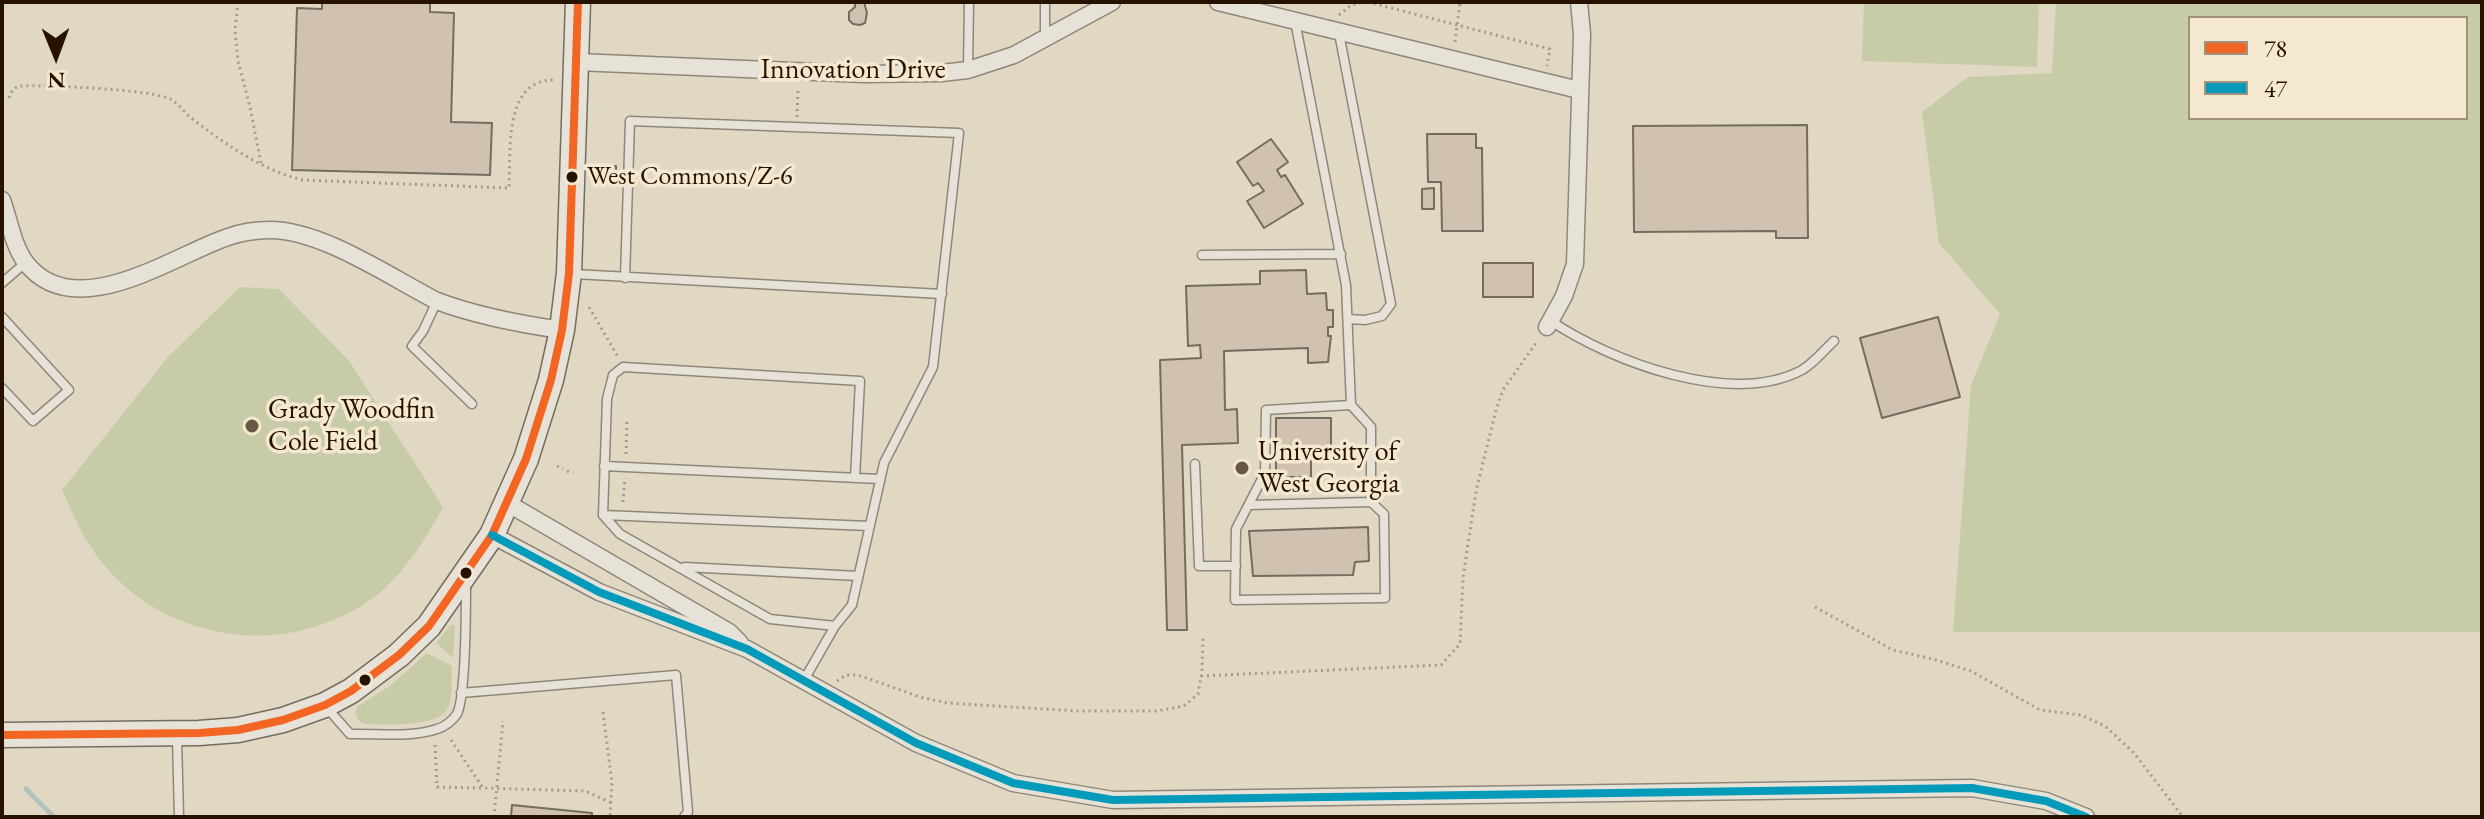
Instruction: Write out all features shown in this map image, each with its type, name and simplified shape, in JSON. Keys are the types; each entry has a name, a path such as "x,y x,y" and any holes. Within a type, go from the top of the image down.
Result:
{"street":[{"path":"2,735 177,734 238,730 283,720 325,705 376,675 419,638 492,535 526,459 551,380 562,330 569,273 578,2"},
{"name":"Innovation Drive","path":"577,62 864,74 968,70 1014,55 1112,2"},
{"path":"1218,2 1295,21 1337,25 1453,59 1579,90"},
{"path":"1548,324 1564,296 1575,264 1582,34 1579,2"},
{"path":"2,200 26,263 57,284 75,288 98,287 149,273 237,234 293,231 338,248 437,301 481,315 562,330"},
{"path":"507,503 729,632 747,649"},
{"path":"492,535 599,592 747,649 916,743 1013,783 1113,800 1972,788 2046,801 2086,817"}],"lane":[{"path":"968,70 969,2"},
{"path":"1045,2 1045,40"},
{"path":"1295,21 1346,285 1351,405 1371,427 1371,502"},
{"path":"1337,25 1391,304 1382,316 1365,320 1348,319"},
{"path":"625,278 630,121 959,133 933,367 884,463 852,605 835,626 804,681"},
{"path":"1202,255 1341,254"},
{"path":"2,283 26,263"},
{"path":"569,273 942,294"},
{"path":"437,301 412,346 472,404"},
{"path":"2,317 69,390 33,421 2,388"},
{"path":"1548,324 1577,339 1649,367 1691,380 1737,386 1773,381 1804,369 1834,341"},
{"path":"835,626 770,619 620,534 603,515 607,399 613,375 623,367 860,381 855,478"},
{"path":"1249,505 1371,502 1384,514 1385,598 1235,600 1236,529 1265,473 1266,410 1351,405"},
{"path":"1195,464 1199,566 1236,566"},
{"path":"604,466 880,479"},
{"path":"603,515 869,526"},
{"path":"680,567 858,576"},
{"path":"325,705 350,734 420,732 439,729 451,721 458,712 461,693 466,573"},
{"path":"461,693 676,675 688,812 684,817"},
{"path":"177,734 179,817"}],"path":[{"path":"238,2 235,30 238,61 261,165"},
{"path":"1337,25 1351,5 1366,2 1458,24 1550,49 1544,81"},
{"path":"1453,59 1460,2"},
{"path":"9,98 13,89 33,85 129,91 171,99 186,114 247,159 302,180 509,188 515,107 528,89 545,80 557,79"},
{"path":"797,101 798,84"},
{"path":"589,307 623,367"},
{"path":"1201,676 1441,665 1460,644 1463,578 1496,410 1503,390 1548,324"},
{"path":"557,466 573,473"},
{"path":"1815,607 1893,650 1971,671 2040,710 2081,715 2105,726 2134,753 2183,817"},
{"path":"836,681 846,675 858,675 947,703 1078,711 1157,711 1184,706 1198,694 1203,635"},
{"path":"603,712 612,803 610,817"},
{"path":"494,817 503,721"},
{"path":"451,740 483,788"},
{"path":"435,745 437,787 585,791 612,803"}],"green space":[{"path":"1864,2 2039,2 2037,67 1862,61"},
{"path":"2056,2 2482,2 2482,632 1953,632 1971,385 2000,314 1939,243 1922,112 1968,77 2052,73"},
{"name":"Grady Woodfin Cole Field","path":"240,287 279,289 349,361 443,507 409,561 372,599 336,619 274,635 242,635 211,630 181,621 153,607 127,588 97,557 62,490 168,357"},
{"path":"451,625 455,625 453,658 436,643"},
{"path":"427,653 452,666 450,701 444,713 412,724 364,724 359,721 355,713 357,707 391,685"}],"building":[{"path":"322,2 430,2 430,12 454,13 451,122 492,123 490,175 292,170 297,8 322,9"},
{"path":"855,2 864,2 867,13 865,23 860,25 849,20 849,12 855,7"},
{"path":"1807,125 1808,238 1776,238 1776,231 1634,232 1633,126"},
{"path":"1427,134 1476,134 1476,148 1482,148 1483,231 1442,231 1441,182 1428,182"},
{"path":"1271,139 1288,162 1277,170 1281,177 1285,175 1303,204 1264,228 1247,201 1264,191 1258,183 1253,186 1237,162"},
{"path":"611,166 616,166 616,178 610,177"},
{"path":"1434,188 1434,209 1422,209 1422,189"},
{"path":"1483,263 1533,263 1533,297 1483,297"},
{"path":"1306,270 1307,294 1326,293 1327,310 1333,310 1333,327 1328,327 1328,336 1331,336 1328,362 1308,363 1308,348 1224,351 1225,410 1237,409 1238,443 1182,445 1187,630 1167,630 1160,360 1201,358 1200,345 1188,346 1186,286 1260,284 1260,271"},
{"path":"1938,317 1960,397 1882,418 1860,338"},
{"path":"1276,418 1331,418 1331,460 1311,460 1311,477 1276,477"},
{"path":"1368,527 1369,561 1355,562 1353,575 1253,576 1249,531"},
{"path":"512,805 592,813 592,817 511,817"}],"waterway":[{"path":"26,789 54,817"}],"transit line":[{"name":"78","path":"2,735 199,733 238,730 283,720 325,705 351,691 399,655 429,626 492,535 526,459 551,380 562,330 569,273 578,2"},
{"name":"47","path":"492,535 599,592 747,649 916,743 1013,783 1113,800 1972,788 2046,801 2086,817"}],"place":[{"name":"West Commons/Z-6","path":"572,177"},
{"name":"Grady Woodfin Cole Field","path":"252,426"},
{"name":"University of West Georgia","path":"1242,468"}]}
